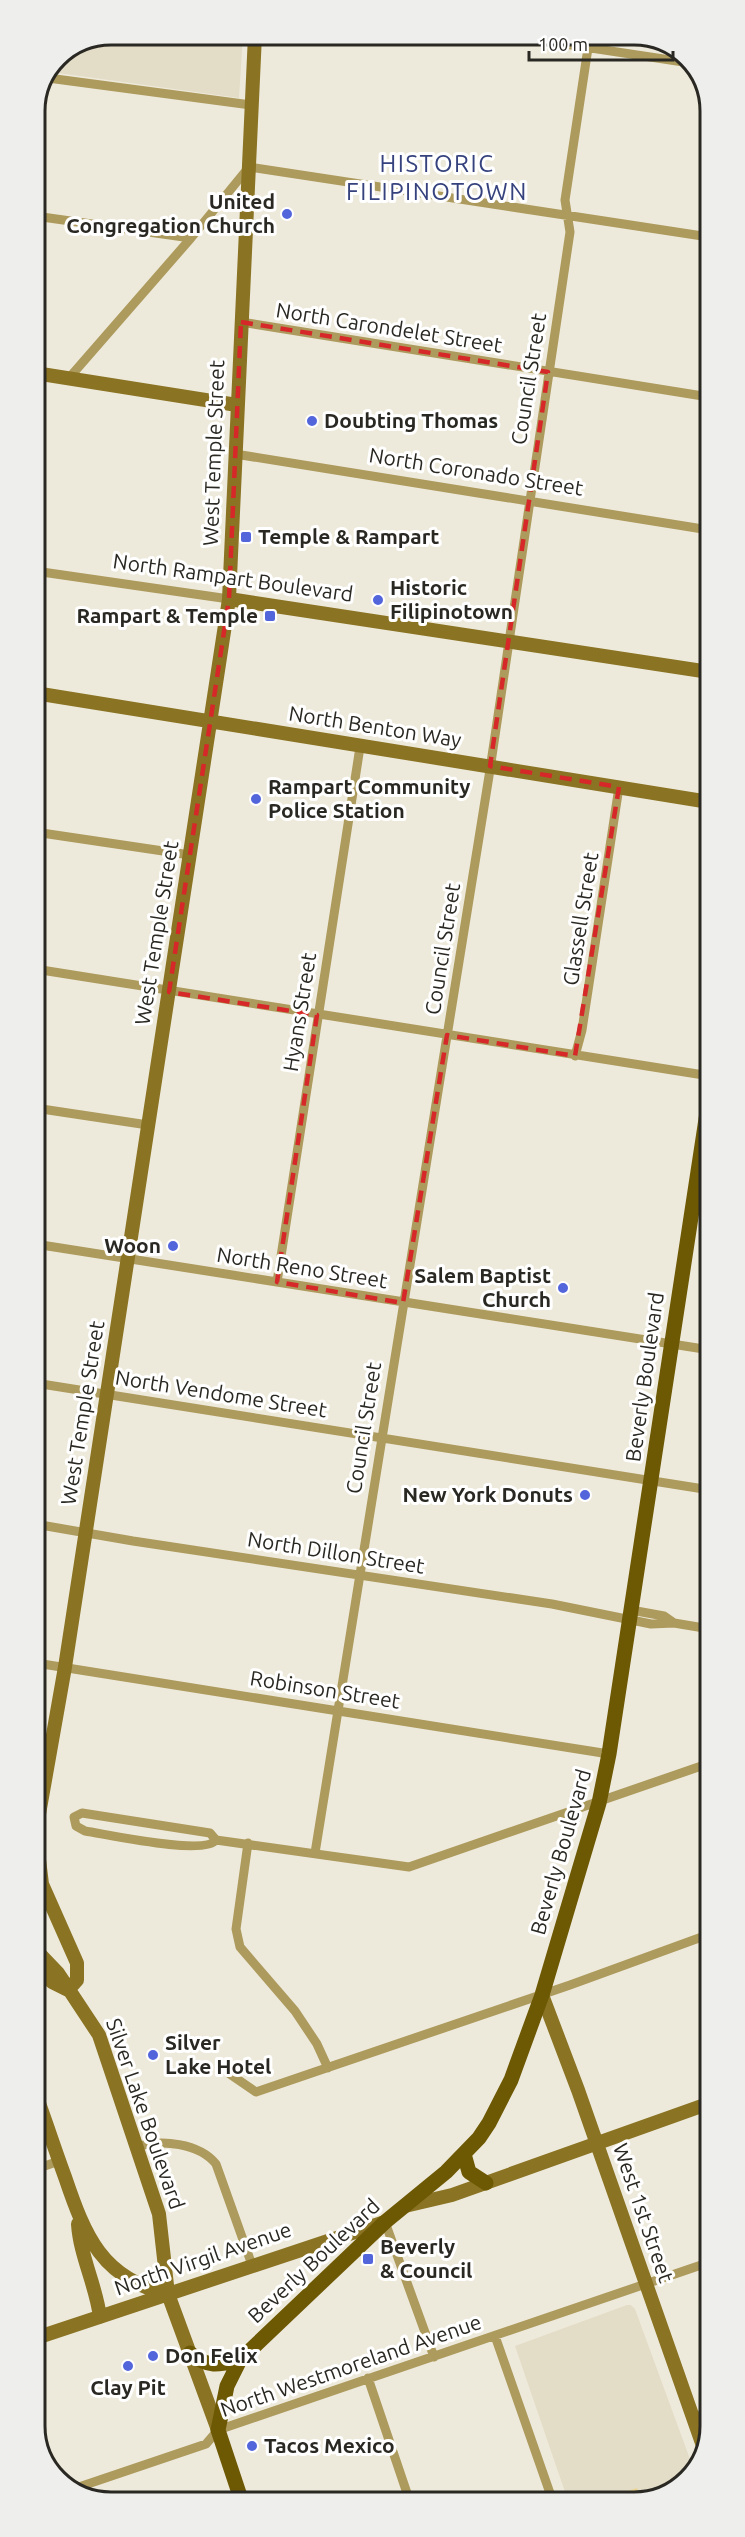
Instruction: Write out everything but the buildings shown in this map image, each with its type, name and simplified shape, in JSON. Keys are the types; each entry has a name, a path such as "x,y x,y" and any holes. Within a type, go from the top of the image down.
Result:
{"main road":[{"name":"West Temple Street","path":"45,1774 65,1667 229,599 254,45"},
{"path":"45,374 237,405"},
{"name":"North Rampart Boulevard","path":"229,599 700,671"},
{"name":"North Benton Way","path":"45,695 700,800"},
{"name":"Beverly Boulevard","path":"239,2492 218,2430 226,2386 240,2360 385,2222 464,2154 479,2138 499,2106 542,1995 599,1803 609,1754 670,1344 700,1186"},
{"name":"West Temple Street","path":"45,1891 77,1962 77,1980 68,1990"},
{"name":"Silver Lake Boulevard","path":"45,1959 86,2011 99,2035 159,2214 168,2294"},
{"name":"Silver Lake Boulevard","path":"45,1975 52,1982 68,1990"},
{"name":"West 1st Street","path":"542,1995 699,2435"},
{"path":"405,2206 486,2183 700,2107"},
{"path":"45,2121 77,2212 90,2240 111,2266 125,2278 144,2288 168,2294 218,2430"},
{"path":"464,2154 469,2172 486,2183"},
{"path":"77,2212 79,2244 98,2302 100,2317"},
{"name":"North Virgil Avenue","path":"45,2335 385,2222"},
{"path":"190,2353 204,2364 213,2366 240,2360"}],"street":[{"path":"569,45 678,61"},
{"name":"Council Street","path":"315,1853 403,1303 408,1289 490,766 570,231 565,200 588,48"},
{"path":"53,79 251,105"},
{"path":"69,378 191,238 249,167 700,236"},
{"path":"45,218 191,238"},
{"name":"North Carondelet Street","path":"241,322 700,396"},
{"name":"North Coronado Street","path":"235,454 700,529"},
{"name":"North Rampart Boulevard","path":"45,572 229,599"},
{"name":"Hyans Street","path":"277,1282 360,747"},
{"name":"Glassell Street","path":"575,1056 582,1030 619,787"},
{"path":"45,833 190,855"},
{"path":"45,971 700,1075"},
{"path":"45,1110 148,1125"},
{"name":"North Reno Street","path":"45,1246 700,1348"},
{"name":"North Vendome Street","path":"45,1385 700,1488"},
{"name":"North Dillon Street","path":"45,1526 631,1615 663,1625 674,1623 700,1627"},
{"name":"Robinson Street","path":"45,1664 609,1754"},
{"path":"216,1840 210,1833 136,1821 82,1813 74,1817 76,1826 85,1831 189,1846 206,1846 216,1840 409,1867 700,1768"},
{"path":"248,1844 237,1917 237,1939 245,1954 308,2029 328,2068"},
{"path":"221,2068 256,2092 542,1995 700,1938"},
{"path":"137,2147 154,2143 196,2149 210,2157 216,2164 252,2265"},
{"path":"45,2166 59,2161"},
{"path":"385,2222 434,2357"},
{"name":"North Westmoreland Avenue","path":"83,2486 201,2446 218,2430 700,2265"},
{"path":"495,2336 547,2492"},
{"path":"368,2378 407,2492"},
{"path":"693,2417 700,2415"}],"highlighted area":[{"path":"241,322 548,372 490,766 619,787 575,1056 447,1035 403,1303 277,1282 317,1015 169,992 229,599"}],"shaded area":[{"path":"242,45 239,98 57,73 74,56 98,46"},
{"path":"631,2305 635,2309 690,2460 684,2470 660,2487 647,2491 565,2492 515,2346"},
{"path":"637,2488 638,2492 634,2492 625,2492"}],"place":[{"name":"United Congregation Church","path":"287,214"},
{"name":"Doubting Thomas","path":"312,421"},
{"name":"Temple & Rampart","path":"246,537"},
{"name":"Historic Filipinotown","path":"378,600"},
{"name":"Rampart & Temple","path":"270,616"},
{"name":"Rampart Community Police Station","path":"256,799"},
{"name":"Woon","path":"173,1246"},
{"name":"Salem Baptist Church","path":"563,1288"},
{"name":"New York Donuts","path":"585,1495"},
{"name":"Silver Lake Hotel","path":"153,2055"},
{"name":"Beverly & Council","path":"368,2259"},
{"name":"Don Felix","path":"153,2356"},
{"name":"Clay Pit","path":"128,2366"},
{"name":"Tacos Mexico","path":"252,2446"}],"district":[{"name":"HISTORIC FILIPINOTOWN","path":"437,178"}]}
